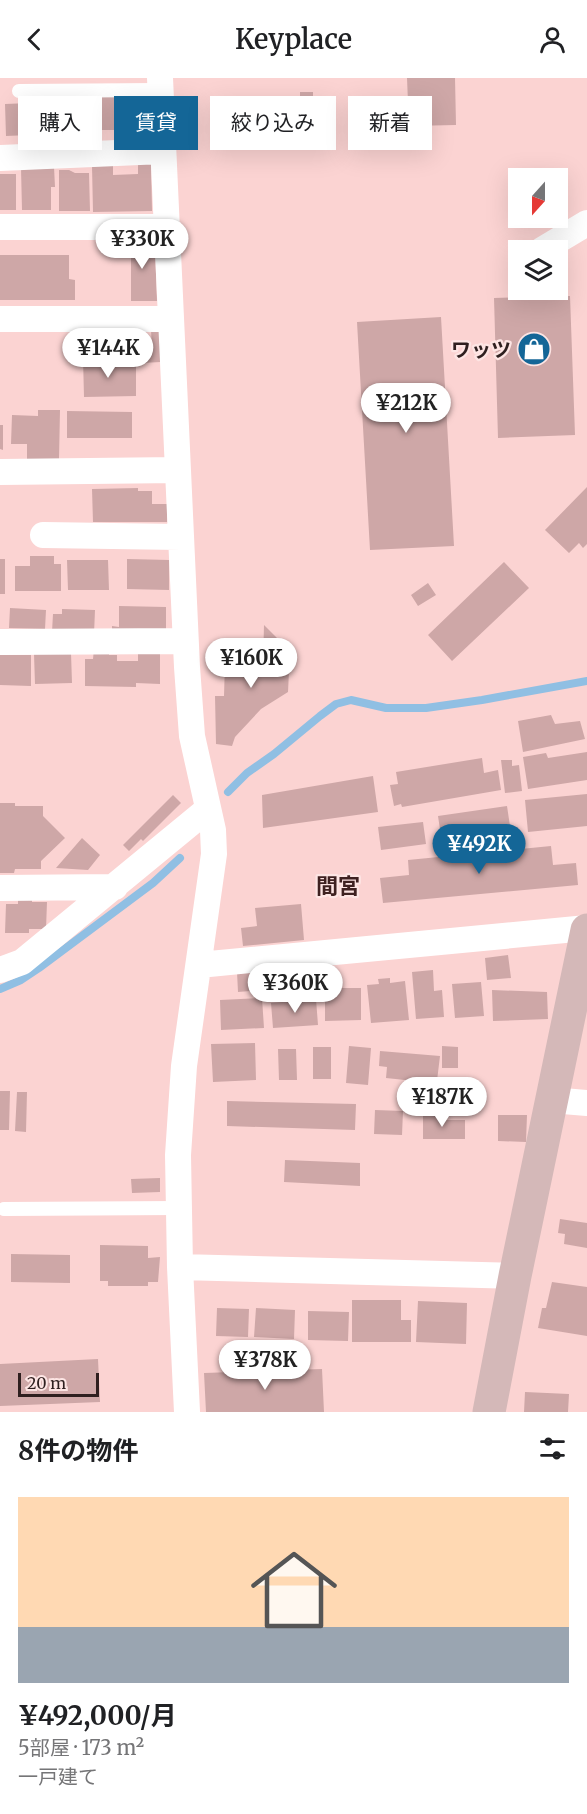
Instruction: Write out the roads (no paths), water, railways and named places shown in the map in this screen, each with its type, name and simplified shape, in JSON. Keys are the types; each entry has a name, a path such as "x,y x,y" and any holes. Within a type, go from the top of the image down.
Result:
{"street":[{"path":"160,84 185,641 192,736 213,830 214,854 184,1066 178,1155 180,1268 188,1412"},
{"path":"0,158 163,151"},
{"path":"559,240 587,223"},
{"path":"0,227 167,227"},
{"path":"0,319 171,319"},
{"path":"0,471 178,470"},
{"path":"43,535 181,537"},
{"path":"0,642 185,641"},
{"path":"0,970 22,962 208,808"},
{"path":"0,888 115,887"},
{"path":"199,965 587,929 489,1412"},
{"path":"551,1100 587,1103"},
{"path":"180,1268 515,1276"}],"lane":[{"path":"19,91 160,84"},
{"path":"4,1209 179,1208"}],"waterway":[{"path":"228,792 247,773 336,704 351,700 386,708 426,708 587,681"},
{"path":"0,989 21,980 39,968 153,883 180,858"}],"place":[{"name":"ワッツ","path":"534,349"}],"district":[{"name":"間宮","path":"338,886"}]}
